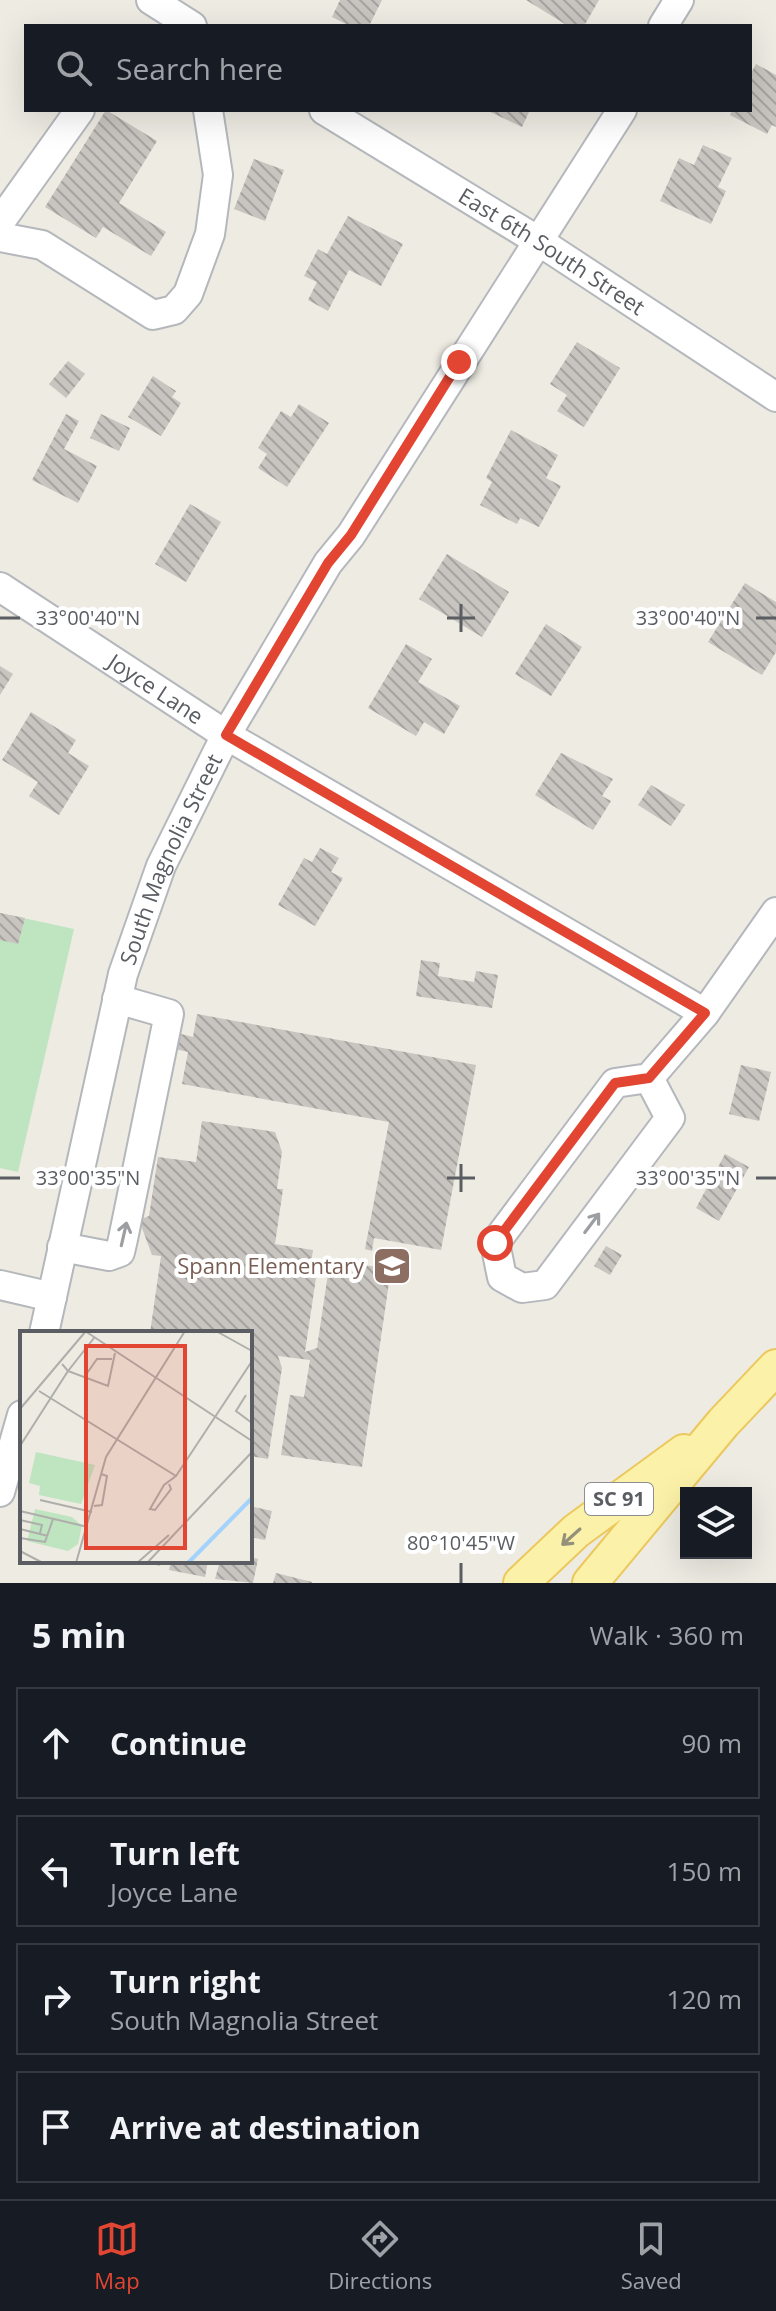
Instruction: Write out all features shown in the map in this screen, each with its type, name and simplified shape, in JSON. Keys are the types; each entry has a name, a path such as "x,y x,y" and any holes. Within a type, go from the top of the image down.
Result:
{"main road":[{"name":"SC 91","path":"590,1583 723,1423 776,1367"},
{"name":"SC 91","path":"521,1583 576,1531 723,1423"}],"street":[{"path":"151,0 189,24"},
{"path":"664,24 679,0"},
{"path":"0,222 79,112"},
{"path":"0,237 42,245 153,315 174,310 188,294 210,234 218,175 208,112"},
{"name":"East 6th South Street","path":"327,112 540,242 776,397"},
{"name":"South Magnolia Street","path":"44,1331 117,999 161,866 226,735 328,563 351,535 621,112"},
{"name":"Joyce Lane","path":"0,587 226,735 705,1013"},
{"path":"649,1078 670,1118 545,1285 522,1288 502,1277 495,1243 615,1083 649,1078 705,1013 776,912"},
{"path":"62,1247 109,1256 120,1252 123,1239 169,1014 117,999"},
{"path":"0,1285 52,1297"},
{"path":"0,1414 20,1417"},
{"path":"0,1492 20,1424"}],"green space":[{"path":"0,913 74,929 18,1172 0,1168"}],"building":[{"path":"340,0 382,0 370,24 346,24 332,17"},
{"path":"526,0 599,0 585,24 565,24"},
{"path":"756,64 776,75 776,127 772,125 767,134 730,115 731,112 752,112 752,71"},
{"path":"105,112 157,141 119,203 166,232 151,256 103,227 96,238 45,207"},
{"path":"490,112 529,112 522,127"},
{"path":"703,145 732,158 718,187 726,191 711,224 660,201 679,158 694,165"},
{"path":"254,159 284,170 265,221 234,209"},
{"path":"348,216 403,244 381,286 349,270 328,311 308,300 317,282 304,276 318,249 327,254"},
{"path":"577,342 620,368 584,427 557,411 567,395 550,384"},
{"path":"68,361 85,374 66,398 49,384"},
{"path":"153,376 176,391 172,397 181,403 161,436 128,417"},
{"path":"299,404 329,423 287,487 258,468 267,454 258,448 281,411 291,417"},
{"path":"66,414 79,421 64,449 97,466 78,503 32,480"},
{"path":"101,414 130,428 119,451 90,438"},
{"path":"511,430 558,455 546,478 561,486 539,527 520,518 517,524 480,505 492,482 486,478"},
{"path":"190,504 221,522 186,582 155,564"},
{"path":"447,554 509,592 482,637 419,599"},
{"path":"745,583 776,602 776,652 762,675 708,642"},
{"path":"546,624 582,647 551,696 515,674"},
{"path":"406,644 432,659 418,682 460,706 444,734 424,722 416,736 368,708"},
{"path":"0,666 13,674 0,695"},
{"path":"31,712 76,740 68,753 89,766 59,815 29,796 38,782 2,760"},
{"path":"561,753 613,779 602,796 611,801 593,830 535,795"},
{"path":"651,785 685,805 671,826 638,805"},
{"path":"320,848 339,858 331,872 343,878 315,926 278,905 304,858 312,862"},
{"path":"0,913 25,918 18,944 0,940"},
{"path":"421,960 440,963 438,976 474,982 476,971 498,975 492,1008 416,996"},
{"path":"197,1014 476,1065 441,1250 374,1238 372,1251 365,1249 389,1122 182,1084 188,1052 175,1049 177,1033 193,1037"},
{"path":"741,1065 771,1072 759,1121 729,1114"},
{"path":"202,1121 275,1132 282,1152 277,1189 283,1189 275,1244 313,1250 310,1270 317,1271 305,1352 317,1348 330,1260 391,1269 362,1467 281,1455 290,1395 304,1397 310,1360 278,1356 282,1368 268,1459 252,1456 252,1331 150,1331 161,1256 152,1255 139,1220 149,1216 158,1157 196,1162"},
{"path":"725,1154 749,1167 719,1221 696,1208"},
{"path":"606,1246 622,1255 610,1275 594,1266"},
{"path":"252,1506 272,1511 265,1540 252,1537"},
{"path":"252,1558 258,1559 253,1583 215,1579 219,1563 252,1563"},
{"path":"171,1563 208,1563 205,1577 169,1570"},
{"path":"276,1573 312,1582 312,1583 273,1583"}],"place":[{"name":"Spann Elementary","path":"392,1266"}],"route":[{"path":"459,362 351,535 328,563 226,735 705,1013 649,1078 615,1083 495,1243"}]}
